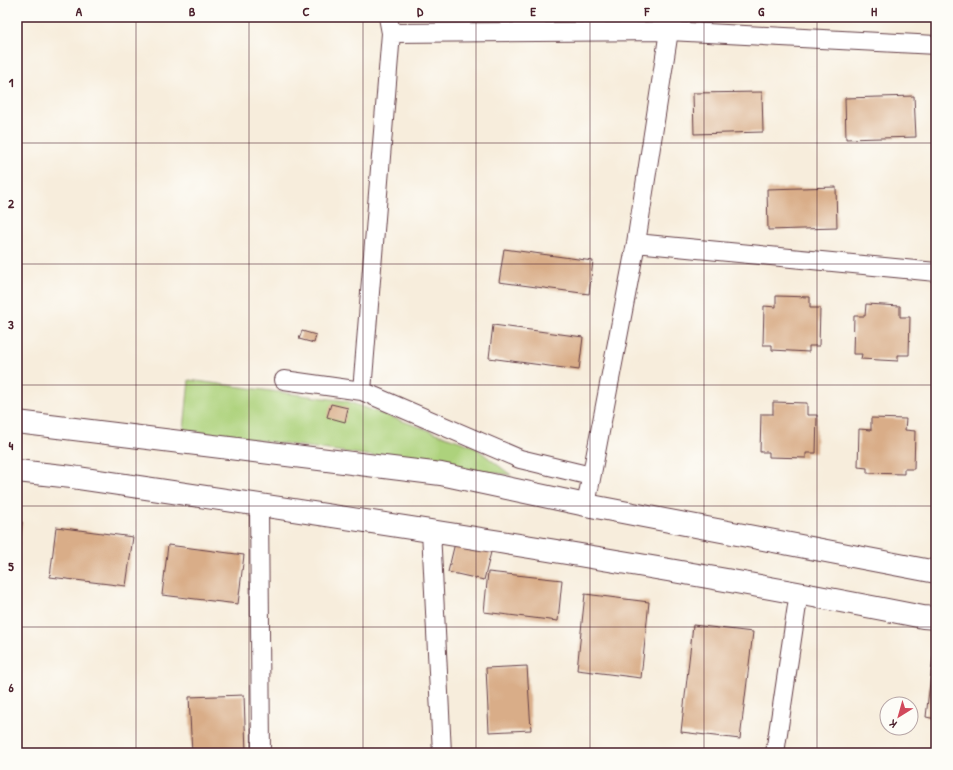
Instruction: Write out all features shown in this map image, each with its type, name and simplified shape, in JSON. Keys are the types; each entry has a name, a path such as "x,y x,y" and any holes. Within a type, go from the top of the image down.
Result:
{"main road":[{"path":"17,422 441,474 586,505 936,572"},
{"path":"17,471 72,477 259,504 431,531 799,592 923,617 936,618"}],"street":[{"path":"586,505 636,243 670,24"},
{"path":"362,391 389,25 670,24 936,45"},
{"path":"636,243 936,272"},
{"path":"284,380 362,391 520,459 591,476"},
{"path":"259,504 261,753"},
{"path":"431,531 442,753"},
{"path":"775,753 799,592"}],"green space":[{"path":"189,380 346,401 473,446 511,475 184,430"}],"building":[{"path":"762,92 763,132 694,134 693,93"},
{"path":"914,96 916,137 846,139 845,98"},
{"path":"836,187 837,228 768,230 767,189"},
{"path":"504,249 593,261 589,294 499,282"},
{"path":"776,296 810,297 810,308 820,308 819,346 809,346 809,352 772,350 772,345 763,345 764,306 776,307"},
{"path":"866,304 900,306 900,317 910,317 909,355 898,355 898,361 861,359 862,354 853,354 854,316 865,316"},
{"path":"493,325 583,337 579,370 489,358"},
{"path":"302,331 316,335 314,343 299,339"},
{"path":"773,402 807,403 807,415 817,415 816,453 806,453 806,458 769,457 769,452 760,452 761,414 773,414"},
{"path":"331,404 348,408 345,422 327,417"},
{"path":"871,418 906,419 905,430 915,431 914,469 904,469 904,474 867,473 867,468 858,467 859,429 871,430"},
{"path":"17,521 22,522 18,552 17,552"},
{"path":"56,527 133,537 126,586 50,577"},
{"path":"455,543 491,552 484,580 448,572"},
{"path":"168,545 244,555 238,604 162,595"},
{"path":"488,572 562,580 558,621 484,612"},
{"path":"585,594 649,602 641,678 577,670"},
{"path":"693,625 753,632 740,739 681,732"},
{"path":"933,656 936,656 936,719 926,717"},
{"path":"527,666 531,730 489,732 486,668"},
{"path":"244,695 246,753 192,753 189,697"}]}
